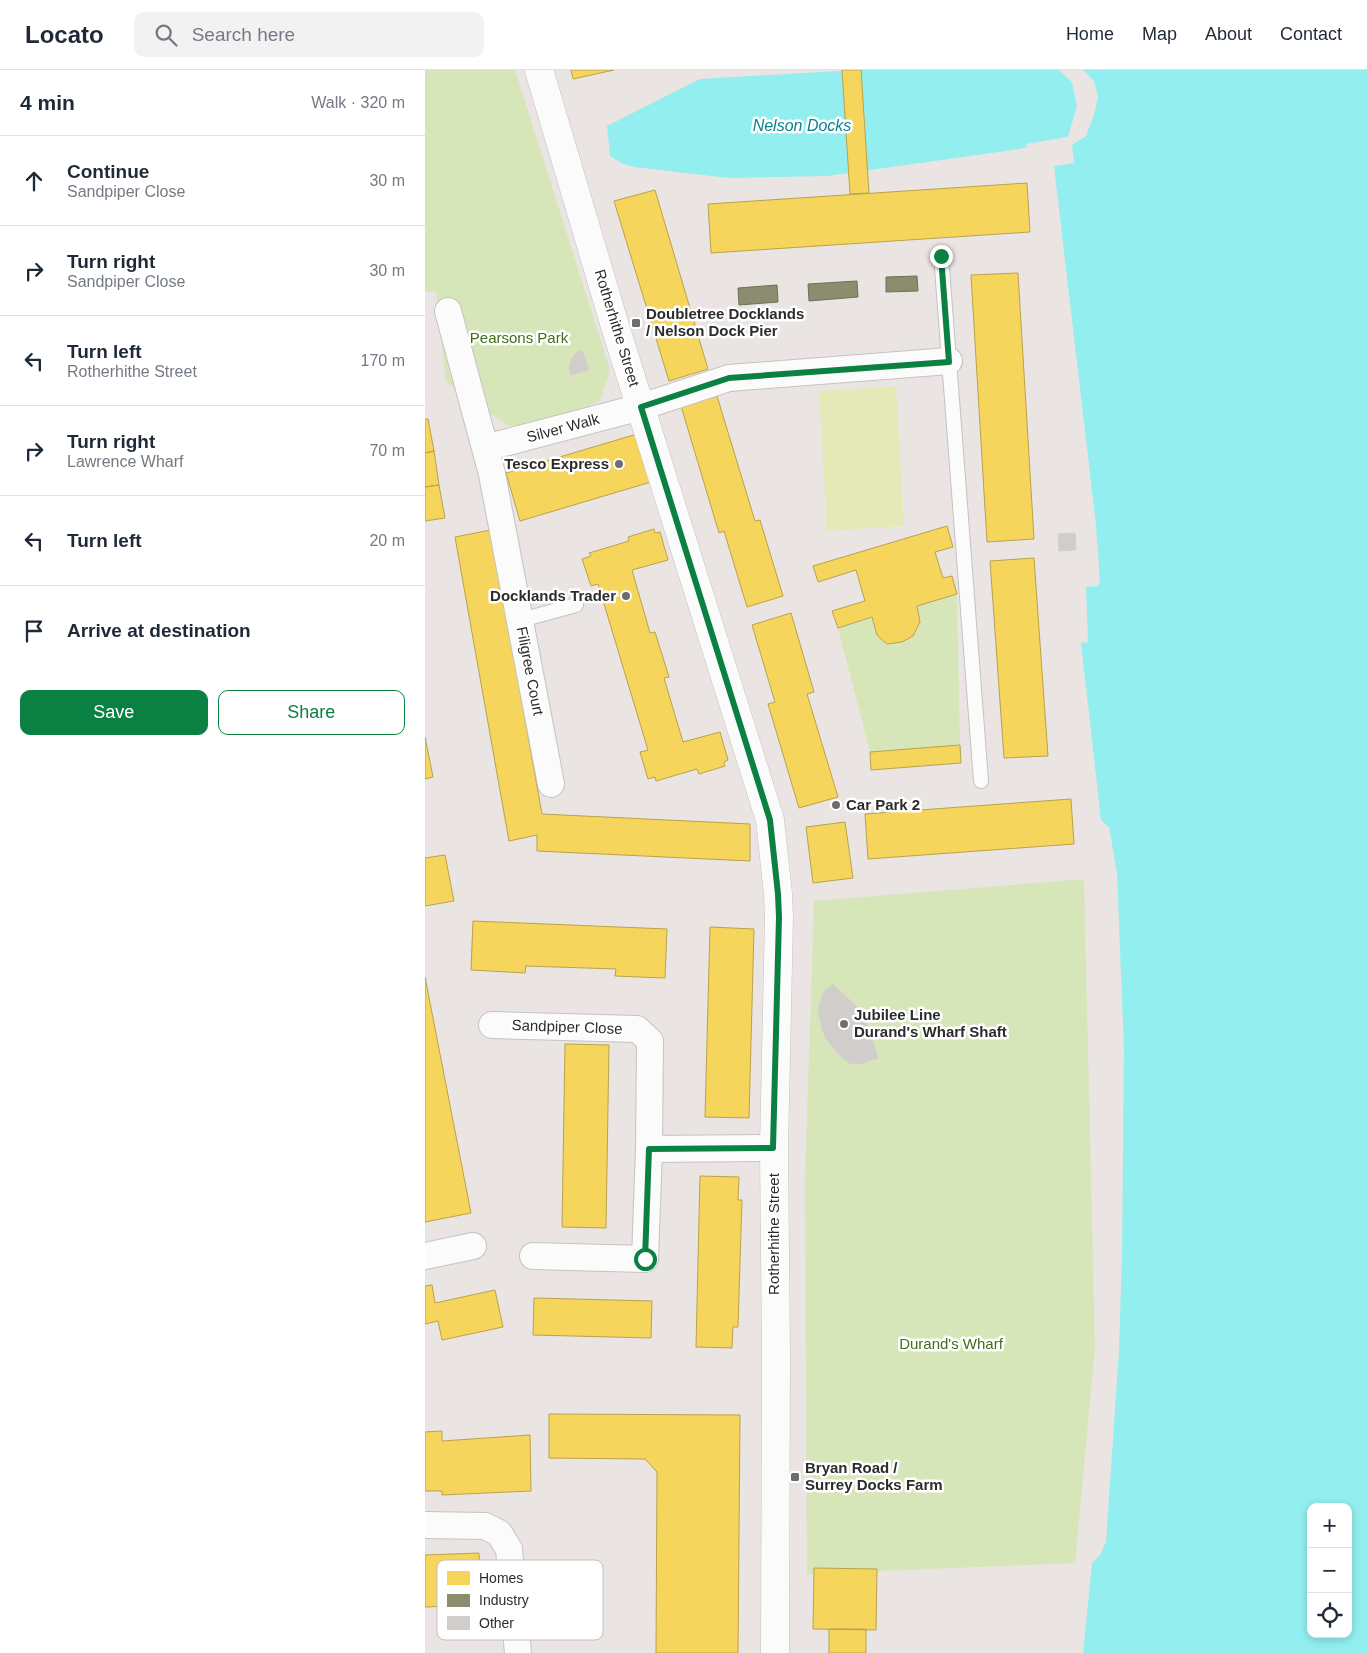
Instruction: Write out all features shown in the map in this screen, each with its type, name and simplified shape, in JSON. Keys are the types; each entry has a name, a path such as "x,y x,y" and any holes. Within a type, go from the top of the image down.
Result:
{"street":[{"name":"Rotherhithe Street","path":"539,70 641,407 770,820 779,917 773,1148 776,1355 775,1653"},
{"path":"448,311 485,448"},
{"name":"Silver Walk","path":"485,448 641,407 729,378 949,362"},
{"name":"Filigree Court","path":"485,448 504,529 551,784"},
{"name":"Sandpiper Close","path":"492,1025 637,1028 650,1041 645,1259 533,1256"},
{"path":"649,1149 773,1148"},
{"path":"425,1256 473,1246"},
{"path":"425,1525 485,1526 499,1532 509,1549 510,1560"},
{"path":"516,1640 517,1653"}],"lane":[{"path":"941,256 981,781"},
{"path":"521,620 576,605"}],"green space":[{"name":"Pearsons Park","path":"425,70 515,70 610,370 600,401 541,426 507,425 446,382 436,291 425,292"},
{"path":"896,386 904,526 827,531 819,391"},
{"path":"957,594 960,745 870,752 838,628 872,617 887,644 903,641 912,637 918,629 920,621 917,606"},
{"name":"Durand's Wharf","path":"1084,879 1095,1348 1075,1563 807,1574 805,1182 814,901"}],"water":[{"name":"Nelson Docks","path":"857,70 1059,70 1072,82 1077,106 1068,137 1026,144 1027,147 1019,149 827,176 729,178 634,167 623,164 610,156 607,126 700,79"},
{"path":"1083,70 1367,70 1367,1653 1083,1653 1092,1563 1100,1555 1106,1542 1119,1351 1124,1049 1117,873 1109,827 1101,820 1081,643 1088,642 1086,587 1098,586 1100,582 1096,525 1054,166 1074,163 1072,145 1086,136 1098,97 1094,81"}],"building: Homes":[{"path":"571,70 614,70 573,79"},
{"path":"842,70 861,70 869,193 850,194"},
{"path":"1027,183 1030,232 711,253 708,204"},
{"path":"655,190 708,369 669,381 614,201"},
{"path":"1018,273 1034,539 987,542 971,275"},
{"path":"717,396 755,521 760,520 783,596 747,607 724,531 719,533 681,406"},
{"path":"425,419 428,419 434,451 425,453"},
{"path":"637,434 651,482 520,521 506,473"},
{"path":"434,451 439,485 425,487 425,453"},
{"path":"439,485 445,518 425,521 425,487"},
{"path":"947,526 953,547 935,552 943,578 952,576 957,594 917,606 920,622 913,636 902,642 887,644 877,635 872,617 838,628 832,611 865,601 856,570 818,582 813,566"},
{"path":"654,529 655,533 660,532 668,560 632,570 650,633 655,632 669,677 664,678 683,742 720,732 728,760 724,762 725,766 699,774 697,769 656,781 655,777 648,779 640,752 648,750 598,584 591,586 582,559 591,556 589,553 629,541 628,537"},
{"path":"491,530 542,814 750,824 750,861 537,851 537,835 509,841 455,537"},
{"path":"1034,558 1048,756 1004,758 990,561"},
{"path":"791,613 814,692 807,694 838,797 799,808 768,704 775,702 752,625"},
{"path":"425,737 433,777 425,779"},
{"path":"960,745 961,763 871,770 870,752"},
{"path":"1071,799 1074,844 868,859 865,814"},
{"path":"845,822 853,878 813,883 806,827"},
{"path":"445,855 454,901 425,906 425,858"},
{"path":"473,921 667,929 665,978 615,976 616,969 526,966 525,973 471,970"},
{"path":"710,927 754,929 749,1118 705,1117"},
{"path":"425,977 471,1213 425,1222"},
{"path":"565,1044 609,1045 606,1228 562,1227"},
{"path":"700,1176 739,1177 738,1200 742,1200 738,1327 733,1327 732,1348 696,1347"},
{"path":"432,1285 435,1303 495,1290 503,1327 442,1340 438,1321 425,1324 425,1286"},
{"path":"534,1298 652,1301 651,1338 533,1335"},
{"path":"549,1414 740,1415 738,1653 656,1653 657,1472 645,1459 549,1458"},
{"path":"442,1431 442,1441 530,1435 531,1491 442,1495 442,1491 425,1491 425,1432"},
{"path":"479,1553 479,1560 437,1560 437,1607 425,1607 425,1555"},
{"path":"814,1568 877,1569 876,1630 813,1629"},
{"path":"829,1629 866,1629 866,1653 829,1653"}],"building: Industry":[{"path":"917,276 918,291 886,292 886,277"},
{"path":"857,281 858,297 809,301 808,284"},
{"path":"777,285 778,302 739,305 738,288"}],"building: Other":[{"path":"582,350 589,370 571,375 569,366 572,358"},
{"path":"1075,533 1076,550 1059,551 1058,534"},
{"name":"Jubilee Line Durand's Wharf Shaft","path":"833,984 859,1009 870,1032 878,1058 860,1064 851,1064 841,1057 827,1040 822,1030 818,1009 824,991"}],"place":[{"name":"Doubletree Docklands / Nelson Dock Pier","path":"636,323"},
{"name":"Tesco Express","path":"619,464"},
{"name":"Docklands Trader","path":"626,596"},
{"name":"Car Park 2","path":"836,805"},
{"name":"Jubilee Line Durand's Wharf Shaft","path":"844,1024"},
{"name":"Bryan Road / Surrey Docks Farm","path":"795,1477"}],"route":[{"path":"645,1259 649,1149 773,1148 779,917 770,820 641,407 729,378 949,362 941,256"}]}
